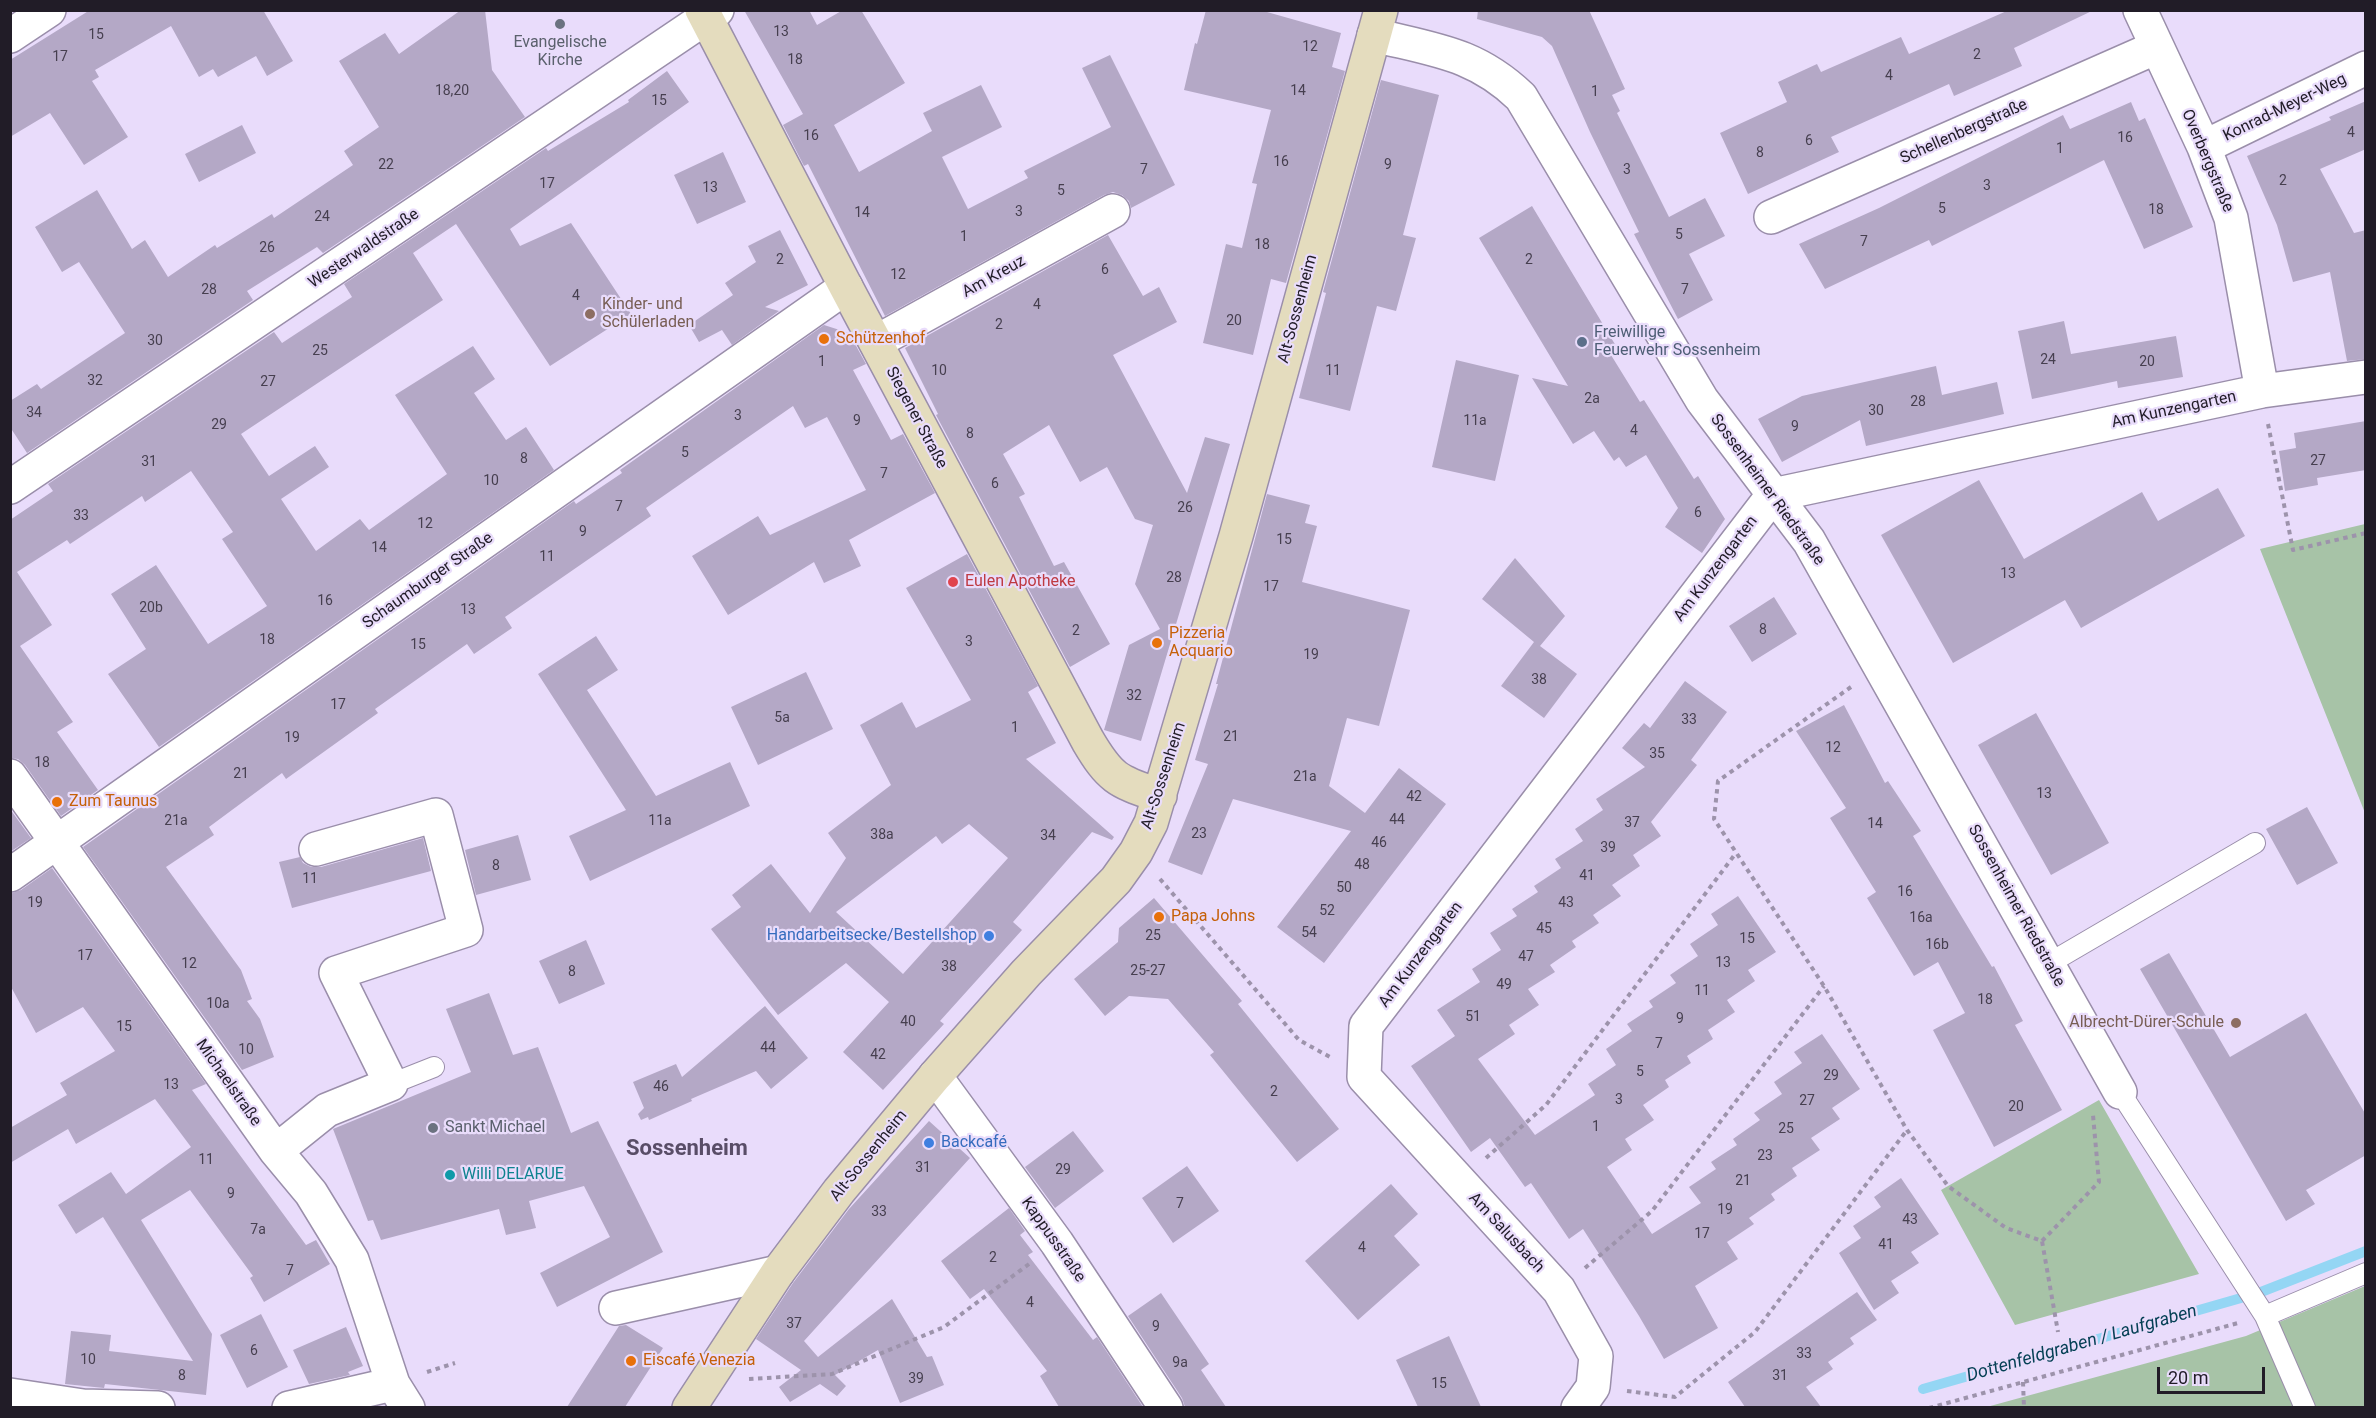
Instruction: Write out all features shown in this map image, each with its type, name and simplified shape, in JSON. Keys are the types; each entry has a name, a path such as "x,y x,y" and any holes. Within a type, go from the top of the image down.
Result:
{"main road":[{"name":"Siegener Straße","path":"708,13 846,287 1100,760 1113,777 1160,796"},
{"name":"Alt-Sossenheim","path":"697,1394 778,1272 840,1191 935,1076 1026,973 1116,880 1136,852 1151,823 1236,537 1378,23"}],"street":[{"path":"10,36 49,10"},
{"name":"Overbergstraße","path":"2140,10 2204,147 2231,218 2262,391"},
{"name":"Westerwaldstraße","path":"10,487 708,13"},
{"name":"Sossenheimer Riedstraße","path":"1378,23 1479,64 1502,79 1521,97 1702,400 1809,541 2120,1092"},
{"name":"Schellenbergstraße","path":"1771,216 2157,47"},
{"name":"Konrad-Meyer-Weg","path":"2204,147 2366,68"},
{"name":"Am Kreuz","path":"876,342 1113,211"},
{"name":"Schaumburger Straße","path":"10,875 846,287"},
{"name":"Am Kunzengarten","path":"1364,1077 1366,1026 1773,495 2262,391 2366,377"},
{"name":"Michaelstraße","path":"10,776 276,1151 311,1192 352,1260 401,1396"},
{"path":"276,1151 327,1110 391,1084 336,973 466,930 436,815 316,849"},
{"name":"Kappusstraße","path":"935,1076 1057,1243 1166,1407"},
{"name":"Am Salusbach","path":"1364,1077 1559,1290 1596,1356 1585,1397"},
{"path":"616,1308 778,1272"},
{"path":"10,1395 83,1406 158,1407"},
{"path":"289,1407 401,1396"}],"lane":[{"path":"2049,964 2255,843"},
{"path":"391,1084 434,1067"},
{"path":"2120,1092 2265,1316 2305,1407"},
{"path":"2265,1316 2366,1273"}],"path":[{"path":"2262,391 2293,550 2366,533"},
{"path":"1881,666 1718,781 1714,819 1824,986 1907,1130 1948,1186 2006,1228 2042,1241"},
{"path":"1136,852 1299,1040 1364,1077"},
{"path":"1458,1182 1546,1105 1736,854"},
{"path":"1559,1290 1652,1211 1824,986"},
{"path":"2042,1241 2099,1182 2093,1108 2120,1092"},
{"path":"1585,1397 1675,1397 1755,1332 1907,1130"},
{"path":"2042,1241 2058,1332"},
{"path":"697,1394 832,1374 944,1327 1057,1243"},
{"path":"1929,1407 2265,1316"},
{"path":"2023,1382 2024,1407"}],"green space":[{"path":"2366,524 2365,813 2260,549"},
{"path":"2099,1100 2199,1274 2015,1325 1941,1190"},
{"path":"2365,1286 2365,1407 1983,1408 2246,1336"}],"building":[{"path":"90,10 263,10 293,61 267,76 256,56 218,77 213,69 199,77 171,26 95,70 99,77 92,81 128,137 84,165 50,113 10,137 10,60"},
{"path":"461,10 485,10 492,70 525,117 323,253 317,247 247,291 253,300 27,453 10,427 10,401 37,384 41,389 125,333 79,262 62,272 35,227 97,190 132,249 145,240 168,277 215,245 217,248 272,214 274,218 353,165 344,151 379,127 339,61 385,33 399,54"},
{"path":"744,10 809,10 817,25 843,10 861,10 905,83 834,125 859,172 932,131 923,113 981,85 1002,127 942,157 968,209 1028,178 1024,171 1111,127 1082,68 1110,55 1175,185 1131,208 1129,201 1122,195 1113,192 1104,195 885,316 808,164 804,166 783,125 803,114"},
{"path":"1206,10 1260,10 1341,33 1332,67 1345,71 1286,283 1271,279 1253,355 1203,343 1226,244 1242,248 1257,184 1252,183 1271,110 1184,90 1195,43 1197,44"},
{"path":"1478,10 1589,10 1625,89 1612,95 1620,111 1617,113 1669,217 1705,198 1725,236 1689,254 1713,300 1678,319 1634,234 1639,232 1590,132 1552,46 1542,37 1477,19"},
{"path":"2009,10 2094,10 2014,48 2022,66 1954,96 1949,84 1831,137 1839,152 1748,194 1720,133 1787,102 1778,82 1817,64 1821,72 1901,37 1909,54"},
{"path":"667,71 689,102 510,229 520,246 571,223 631,314 550,366 456,224 413,253 443,300 241,434 269,476 315,446 329,467 281,499 316,551 360,519 369,530 447,474 395,395 473,346 495,379 474,393 506,440 526,427 554,470 159,747 108,674 146,649 111,594 156,565 208,644 267,606 222,539 233,532 191,471 145,502 142,496 70,544 67,540 17,572 52,625 20,646 73,722 57,732 98,790 61,816 25,765 18,759 10,758 10,520 53,491 48,484 274,332 282,343 352,297 344,284 546,148 548,151 629,102 628,100"},
{"path":"1381,80 1439,95 1403,235 1416,238 1396,311 1377,306 1350,411 1299,398 1326,293 1323,292"},
{"path":"2366,101 2366,149 2320,169 2354,233 2366,230 2366,359 2347,361 2330,272 2293,282 2277,225 2247,156 2331,120 2329,117"},
{"path":"2131,102 2139,121 2145,118 2193,227 2144,249 2104,160 1932,246 1929,240 1825,289 1799,244 1879,208 2063,115 2070,129"},
{"path":"242,125 256,153 199,182 185,154"},
{"path":"723,152 746,202 697,224 674,175"},
{"path":"1532,206 1619,351 1611,355 1640,402 1644,400 1694,479 1698,476 1725,519 1702,553 1665,527 1678,508 1646,455 1626,467 1619,457 1614,461 1594,431 1573,444 1532,378 1568,386 1479,238"},
{"path":"780,230 808,285 765,307 779,311 732,345 722,330 699,342 689,325 733,295 725,283 756,262 748,246"},
{"path":"1108,235 1143,296 1159,287 1177,322 1113,355 1187,493 1205,437 1230,444 1141,741 1104,730 1129,645 1160,629 1135,584 1153,525 1135,519 1107,467 1080,482 1049,425 1003,454 1025,494 1019,497 1054,566 1064,562 1110,644 1070,667 936,415 938,414 905,348"},
{"path":"2064,321 2071,354 2176,336 2183,377 2118,388 2117,381 2032,399 2018,331"},
{"path":"824,325 849,333 866,364 853,370 891,440 903,434 935,493 849,540 861,566 824,583 814,562 728,615 692,556 758,516 770,535 866,490 827,417 805,428 793,406 646,508 651,516 505,617 512,628 474,654 467,644 375,709 378,713 286,779 282,773 209,827 214,835 166,867 241,970 252,999 247,1001 260,1019 274,1057 242,1070 83,847 574,501 576,504 622,473 620,470"},
{"path":"1456,360 1519,375 1495,481 1432,467"},
{"path":"1936,366 1942,395 1997,382 2004,414 1866,446 1860,420 1782,462 1758,419 1802,396"},
{"path":"2366,421 2366,470 2317,478 2318,485 2285,491 2279,451 2296,448 2294,433"},
{"path":"1979,480 2024,559 2142,492 2158,521 2218,488 2245,536 2081,628 2065,600 1953,663 1881,535"},
{"path":"1267,494 1310,505 1305,523 1317,526 1302,582 1410,610 1379,726 1347,718 1329,786 1365,813 1399,768 1446,804 1324,963 1277,927 1351,831 1233,799 1202,875 1168,862 1208,764 1195,760 1218,684 1216,684"},
{"path":"967,554 1038,686 1028,692 1056,743 1026,759 1114,837 1112,840 1092,832 1013,922 1022,930 940,1021 944,1024 883,1090 843,1052 889,1002 846,963 778,1015 711,929 741,907 732,895 771,864 810,913 846,858 828,833 891,785 860,725 902,702 916,728 971,700 906,588","holes":["969,824 1008,858 903,974 836,912 936,836 942,844"]},
{"path":"1515,558 1565,616 1540,646 1577,674 1544,718 1501,686 1534,642 1482,599"},
{"path":"1774,597 1797,634 1752,662 1729,626"},
{"path":"596,636 618,670 587,690 656,796 730,762 750,806 590,881 569,836 626,810 538,674"},
{"path":"806,672 833,729 758,765 731,707"},
{"path":"1685,681 1727,712 1691,760 1697,765 1651,822 1661,836 1633,855 1640,866 1612,885 1621,896 1593,915 1599,923 1572,941 1576,947 1550,965 1555,972 1528,989 1539,1005 1509,1025 1515,1034 1478,1059 1535,1135 1595,1095 1588,1084 1616,1065 1606,1049 1632,1031 1627,1024 1653,1007 1649,1001 1676,983 1670,975 1698,956 1690,944 1718,925 1711,914 1738,896 1776,952 1748,970 1755,981 1727,1000 1735,1012 1708,1030 1713,1039 1687,1056 1691,1063 1665,1080 1669,1087 1643,1105 1654,1120 1625,1139 1632,1150 1607,1167 1652,1234 1701,1203 1689,1187 1716,1169 1711,1162 1737,1145 1733,1139 1760,1120 1754,1113 1782,1094 1774,1082 1802,1063 1794,1052 1822,1034 1860,1089 1832,1108 1840,1119 1811,1138 1820,1150 1792,1168 1797,1176 1771,1194 1775,1200 1749,1218 1754,1224 1727,1242 1738,1259 1695,1286 1718,1328 1664,1359 1583,1229 1569,1239 1531,1183 1525,1187 1490,1138 1471,1152 1411,1066 1455,1036 1437,1010 1480,982 1472,969 1501,950 1490,933 1517,916 1512,909 1538,892 1534,886 1561,868 1555,859 1583,841 1575,829 1603,810 1596,799 1645,767 1622,748 1644,723 1650,728"},
{"path":"1844,705 1885,783 1888,781 1921,831 1913,836 1992,967 1994,966 2023,1021 2015,1025 2062,1110 1994,1147 1933,1030 1965,1013 1938,962 1914,976 1867,898 1876,892 1830,818 1846,808 1796,731"},
{"path":"2036,713 2109,843 2051,875 1978,745"},
{"path":"2307,807 2338,863 2297,885 2266,829"},
{"path":"10,809 31,838 10,852"},
{"path":"518,835 531,880 476,895 465,850"},
{"path":"423,838 431,871 292,908 279,862 300,857 303,863 311,867 321,867"},
{"path":"52,868 206,1084 192,1090 306,1245 316,1240 330,1264 264,1302 250,1278 253,1276 190,1190 141,1220 212,1334 206,1395 105,1384 104,1388 65,1384 71,1331 111,1335 109,1351 193,1361 103,1217 76,1234 58,1205 111,1172 126,1194 191,1147 155,1099 76,1144 68,1129 10,1163 10,1128 67,1095 60,1083 115,1051 83,1007 36,1033 10,985 10,894 21,890"},
{"path":"1154,898 1242,1001 1238,1004 1339,1129 1297,1162 1210,1055 1214,1052 1168,999 1129,996 1105,1016 1074,979 1118,942 1119,928"},
{"path":"586,940 605,984 559,1004 539,961"},
{"path":"2169,953 2230,1057 2306,1013 2366,1115 2366,1155 2306,1190 2315,1204 2286,1221 2140,969"},
{"path":"489,993 513,1055 538,1047 571,1133 598,1121 663,1252 557,1307 540,1273 610,1237 584,1186 529,1201 536,1228 506,1235 499,1209 381,1240 373,1220 368,1221 333,1129 471,1072 446,1009"},
{"path":"765,1006 808,1058 771,1089 756,1071 649,1120 648,1117 641,1120 638,1114 644,1108 633,1082 676,1064 682,1077"},
{"path":"929,1121 970,1158 804,1341 818,1357 892,1299 927,1357 932,1356 944,1385 900,1403 878,1350 835,1375 846,1386 837,1396 820,1384 790,1402 779,1387 801,1370 756,1339 793,1283 849,1209"},
{"path":"1073,1131 1104,1171 1055,1208 1025,1167"},
{"path":"1187,1166 1219,1211 1173,1243 1142,1198"},
{"path":"1901,1178 1939,1234 1911,1252 1919,1263 1891,1281 1899,1293 1874,1310 1839,1253 1861,1238 1853,1226 1881,1207 1874,1197"},
{"path":"1391,1184 1418,1214 1394,1236 1420,1265 1358,1320 1305,1261"},
{"path":"1009,1208 1025,1231 1020,1235 1033,1252 1028,1255 1093,1340 1097,1337 1143,1407 1059,1407 1040,1376 1047,1371 984,1289 970,1299 941,1261"},
{"path":"1857,1292 1877,1320 1850,1338 1854,1344 1828,1362 1833,1369 1806,1387 1821,1407 1745,1407 1728,1382"},
{"path":"1161,1293 1209,1364 1201,1370 1226,1407 1185,1407 1182,1398 1128,1316"},
{"path":"261,1314 288,1367 247,1388 220,1335"},
{"path":"626,1325 663,1348 625,1407 567,1407 619,1326"},
{"path":"346,1327 363,1366 348,1372 350,1375 309,1384 293,1350"},
{"path":"1449,1336 1481,1407 1418,1407 1396,1360"}],"waterway":[{"name":"Dottenfeldgraben / Laufgraben","path":"2261,1292 2366,1251"},
{"name":"Dottenfeldgraben / Laufgraben","path":"1923,1389 2241,1298"}],"place":[{"name":"Evangelische Kirche","path":"560,24"},
{"name":"Kinder- und Schülerladen","path":"590,314"},
{"name":"Schützenhof","path":"824,339"},
{"name":"Freiwillige Feuerwehr Sossenheim","path":"1582,342"},
{"name":"Eulen Apotheke","path":"953,582"},
{"name":"Pizzeria Acquario","path":"1157,643"},
{"name":"Zum Taunus","path":"57,802"},
{"name":"Papa Johns","path":"1159,917"},
{"name":"Handarbeitsecke/Bestellshop","path":"989,936"},
{"name":"Albrecht-Dürer-Schule","path":"2236,1023"},
{"name":"Sankt Michael","path":"433,1128"},
{"name":"Backcafé","path":"929,1143"},
{"name":"Willi DELARUE","path":"450,1175"},
{"name":"Eiscafé Venezia","path":"631,1361"}],"district":[{"name":"Sossenheim","path":"687,1149"}]}
